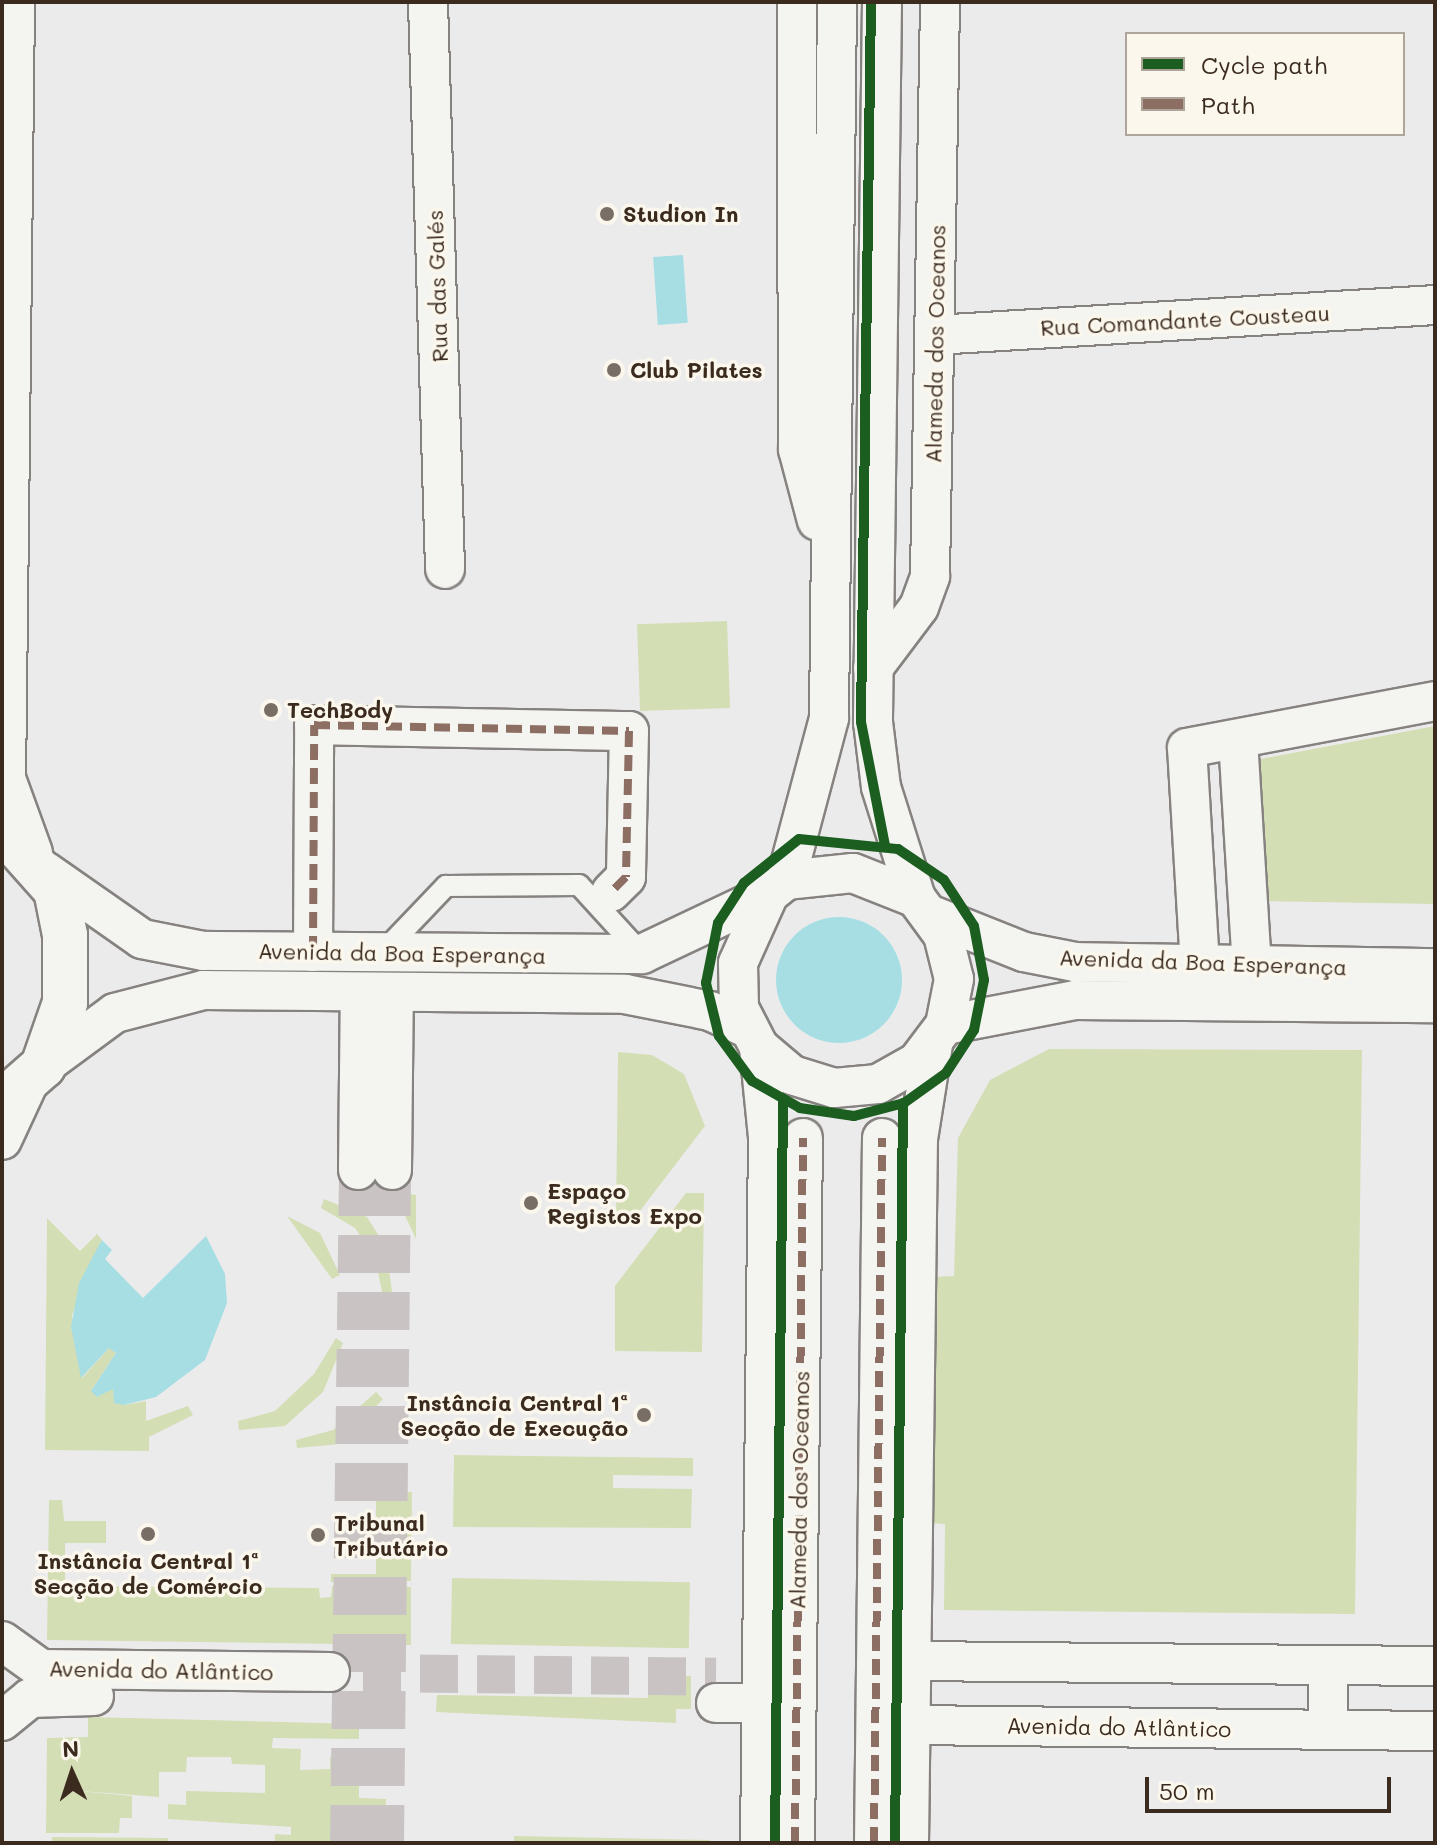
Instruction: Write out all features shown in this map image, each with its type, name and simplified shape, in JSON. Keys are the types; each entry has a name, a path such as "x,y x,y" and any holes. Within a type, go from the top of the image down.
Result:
{"main road":[{"path":"12,2 3,779 26,852 63,912 65,989 62,1026 24,1084"}],"street":[{"name":"Rua das Galés","path":"428,2 445,569"},
{"path":"797,2 798,449 829,557"},
{"path":"837,2 829,718 777,887 738,963 753,1038 812,1084 856,1088 898,1075 939,1034"},
{"path":"882,2 873,668 875,755 923,907 951,957 918,1139 909,1843"},
{"name":"Alameda dos Oceanos","path":"873,668 926,591 933,449 940,2"},
{"name":"Rua Comandante Cousteau","path":"935,335 1435,305"},
{"path":"877,355 933,449"},
{"path":"1200,966 1187,748 1435,701"},
{"path":"313,952 314,725 629,731 626,877 611,892"},
{"path":"1238,739 1252,966"},
{"name":"Avenida da Boa Esperança","path":"26,852 142,939 203,951 642,954 777,887"},
{"path":"777,887 853,873 923,907"},
{"name":"Avenida da Boa Esperança","path":"923,907 1024,952 1075,962 1435,968"},
{"path":"375,1170 377,992"},
{"name":"Avenida da Boa Esperança","path":"24,1084 115,1013 171,993 625,994 710,1011 753,1038"},
{"name":"Avenida da Boa Esperança","path":"939,1034 1075,1000 1435,1003"},
{"name":"Alameda dos Oceanos","path":"753,1038 768,1137 760,1843"},
{"path":"2,1140 24,1084"},
{"name":"Alameda dos Oceanos","path":"795,1843 803,1138"},
{"path":"874,1843 882,1138"},
{"name":"Avenida do Atlântico","path":"2,1641 41,1669 330,1685 43,1696 15,1706 2,1721"},
{"path":"912,1661 1435,1666"},
{"path":"1328,1665 1328,1729"},
{"path":"716,1690 762,1690"},
{"name":"Avenida do Atlântico","path":"911,1725 1435,1731"}],"lane":[{"path":"383,952 446,886 579,885 642,954"}],"green space":[{"path":"727,621 730,708 640,711 637,624"},
{"path":"1435,726 1435,904 1259,901 1250,761"},
{"path":"1049,1049 1362,1050 1355,1614 944,1610 945,1524 931,1523 934,1277 954,1276 958,1138 990,1080"},
{"path":"618,1052 652,1055 684,1074 705,1126 633,1220 616,1220"},
{"path":"355,1185 416,1195 416,1239 401,1207"},
{"path":"686,1193 704,1193 702,1352 615,1351 615,1286"},
{"path":"324,1199 367,1217 386,1247 393,1299 384,1301 375,1258 355,1228 321,1208"},
{"path":"287,1216 320,1233 340,1275 332,1279"},
{"path":"47,1218 80,1251 97,1234 102,1240 72,1315 82,1378 110,1347 116,1353 91,1391 113,1389 124,1405 146,1401 146,1421 188,1406 193,1415 149,1437 149,1451 45,1450"},
{"path":"336,1338 343,1343 323,1392 285,1426 239,1430 238,1421 275,1411 314,1374"},
{"path":"376,1392 383,1399 340,1444 297,1448 296,1440 333,1430"},
{"path":"454,1455 693,1458 693,1476 613,1475 613,1488 692,1489 691,1528 453,1527"},
{"path":"376,1492 412,1492 411,1581 331,1582 331,1574 376,1574"},
{"path":"49,1500 62,1500 64,1521 106,1521 106,1543 65,1543 65,1586 319,1588 320,1598 331,1597 332,1586 411,1587 411,1645 47,1640"},
{"path":"452,1578 690,1582 689,1648 451,1644"},
{"path":"649,1676 691,1676 691,1709 676,1709 676,1723 436,1712 437,1695 648,1698"},
{"path":"88,1717 359,1724 359,1739 273,1738 272,1748 301,1749 300,1770 330,1769 330,1757 359,1757 359,1798 386,1799 385,1843 275,1843 275,1834 291,1835 291,1827 168,1819 168,1804 186,1805 186,1791 265,1793 265,1765 232,1764 231,1757 187,1757 186,1772 159,1772 159,1797 67,1790 132,1796 132,1818 120,1818 119,1833 46,1833 47,1738 88,1737"},
{"path":"514,1836 709,1840 714,1843 514,1843"},
{"path":"52,1837 168,1838 168,1843 52,1843"}],"water":[{"path":"683,255 688,323 658,325 653,257"},
{"path":"839,917 863,922 883,936 897,956 902,980 897,1004 883,1024 863,1038 839,1043 815,1038 795,1024 781,1004 776,980 781,956 795,936 815,922"},
{"path":"206,1236 225,1274 227,1303 205,1360 156,1397 124,1405 114,1403 113,1389 97,1397 91,1391 116,1353 109,1348 81,1378 71,1327 79,1283 102,1240 112,1250 105,1259 143,1298"}],"tunnel":[{"path":"349,1843 358,1170"},
{"path":"385,1843 392,1170"},
{"path":"363,1673 716,1677"}],"marked path":[{"path":"313,952 314,725 629,731 626,877 611,892"},
{"path":"795,1843 803,1138"},
{"path":"874,1843 882,1138"}],"cycle path":[{"path":"871,2 861,722 885,846"},
{"path":"799,839 898,849 944,880 974,926 984,980 974,1030 946,1073 904,1103 854,1116 800,1108 752,1081 719,1036 706,983 718,923 744,883 799,839"},
{"path":"775,1843 783,1101"},
{"path":"895,1843 903,1103"}],"place":[{"name":"Studion In","path":"607,214"},
{"name":"Club Pilates","path":"614,370"},
{"name":"TechBody","path":"271,710"},
{"name":"Espaço Registos Expo","path":"531,1203"},
{"name":"Instância Central 1ª Secção de Execução","path":"644,1415"},
{"name":"Instância Central 1ª Secção de Comércio","path":"148,1534"},
{"name":"Tribunal Tributário","path":"318,1535"}]}
